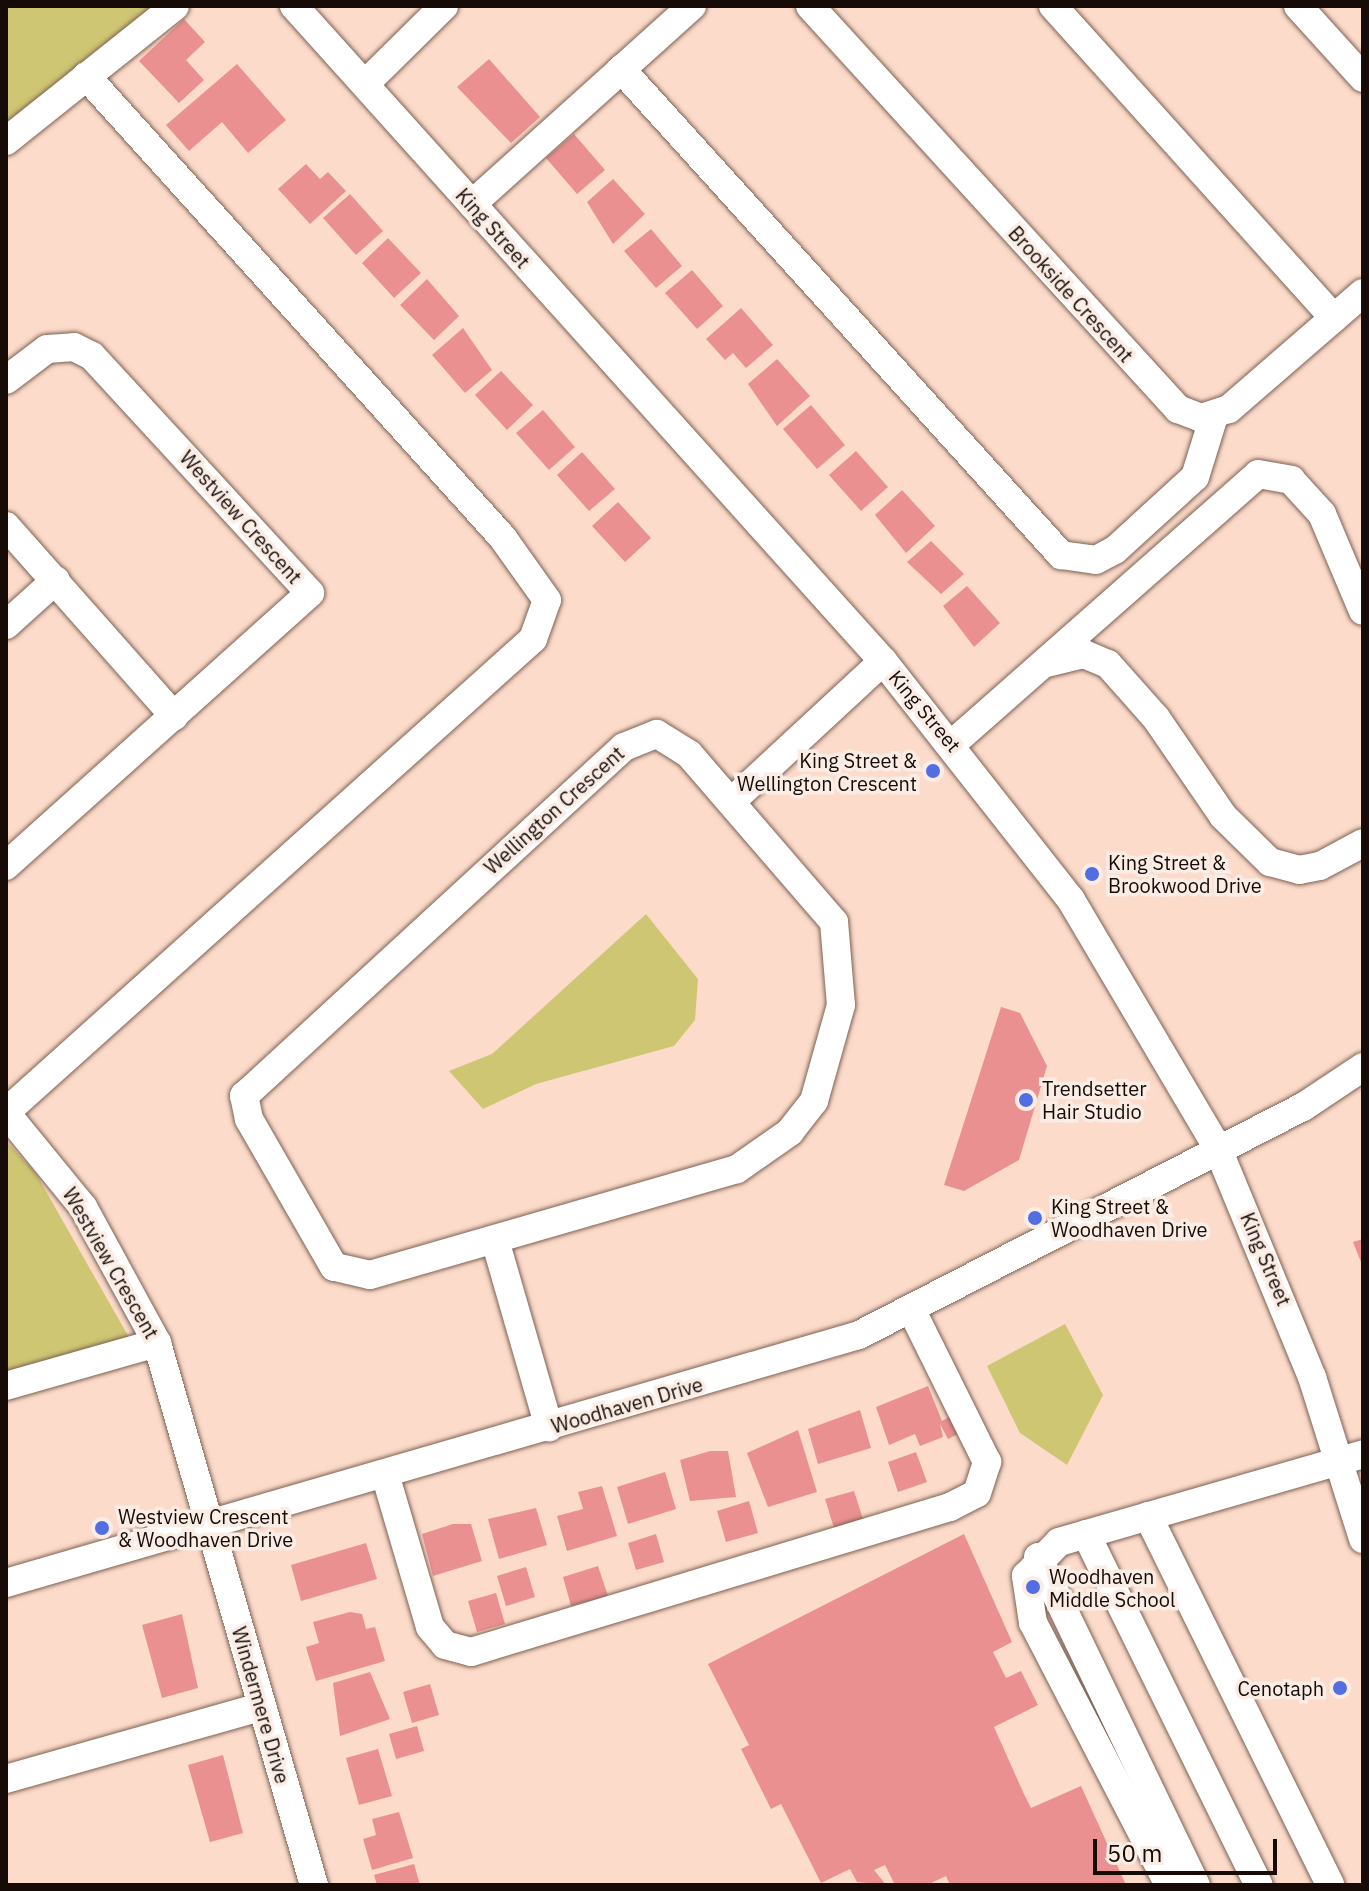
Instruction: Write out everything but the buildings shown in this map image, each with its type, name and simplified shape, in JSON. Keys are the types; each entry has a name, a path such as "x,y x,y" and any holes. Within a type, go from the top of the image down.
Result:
{"street":[{"path":"6,141 175,6"},
{"name":"King Street","path":"294,6 883,661 952,744 1071,900 1218,1149 1352,1456 1363,1539"},
{"path":"365,84 444,6"},
{"path":"472,204 692,6"},
{"name":"Brookside Crescent","path":"810,6 1168,401 1189,415 1214,416"},
{"path":"1053,6 1334,318"},
{"path":"1298,6 1363,78"},
{"path":"621,69 1061,555 1096,560 1115,550 1195,477 1214,416 1363,293"},
{"path":"6,1113 533,639 547,600 503,538 86,76"},
{"name":"Westview Crescent","path":"6,380 47,349 74,347 92,356 310,593 6,866"},
{"path":"952,744 1246,481 1269,471 1291,480 1322,514 1363,611"},
{"path":"6,526 174,716"},
{"path":"6,625 56,580"},
{"path":"1108,664 1100,633 1110,604"},
{"path":"1046,663 1084,654 1108,664 1156,718 1223,816 1270,862 1299,870 1320,866 1363,843"},
{"path":"732,801 883,661"},
{"name":"Wellington Crescent","path":"657,734 674,741 817,895 842,949 841,1005 814,1101 790,1132 737,1169 495,1240 370,1275 334,1267 249,1119 244,1096 635,740 657,734"},
{"name":"Woodhaven Drive","path":"6,1583 804,1354 912,1311 1218,1149 1358,1081"},
{"name":"Westview Crescent","path":"6,1113 83,1207 157,1343 210,1524"},
{"path":"495,1240 549,1427"},
{"path":"385,1474 430,1627 445,1645 471,1652 950,1507 977,1493 987,1462 912,1311"},
{"path":"6,1386 157,1343"},
{"path":"1169,1885 1029,1611 1026,1576 1038,1557 1086,1534 1352,1456"},
{"path":"1148,1516 1330,1885"},
{"name":"Windermere Drive","path":"210,1524 308,1884"},
{"path":"1086,1534 1259,1885"},
{"path":"1038,1557 1196,1885"},
{"path":"6,1779 260,1707"}],"shaded area":[{"path":"6,6 159,6 6,127"},
{"path":"646,914 698,979 695,1020 674,1046 536,1084 483,1109 449,1071 492,1054"},
{"path":"6,1141 35,1172 131,1341 6,1374"},
{"path":"1065,1324 1103,1395 1067,1465 1020,1433 987,1366"}],"place":[{"name":"King Street & Wellington Crescent","path":"933,771"},
{"name":"King Street & Brookwood Drive","path":"1092,874"},
{"name":"Trendsetter Hair Studio","path":"1026,1100"},
{"name":"King Street & Woodhaven Drive","path":"1035,1218"},
{"name":"Westview Crescent & Woodhaven Drive","path":"102,1528"},
{"name":"Woodhaven Middle School","path":"1033,1587"},
{"name":"Cenotaph","path":"1340,1688"}]}
